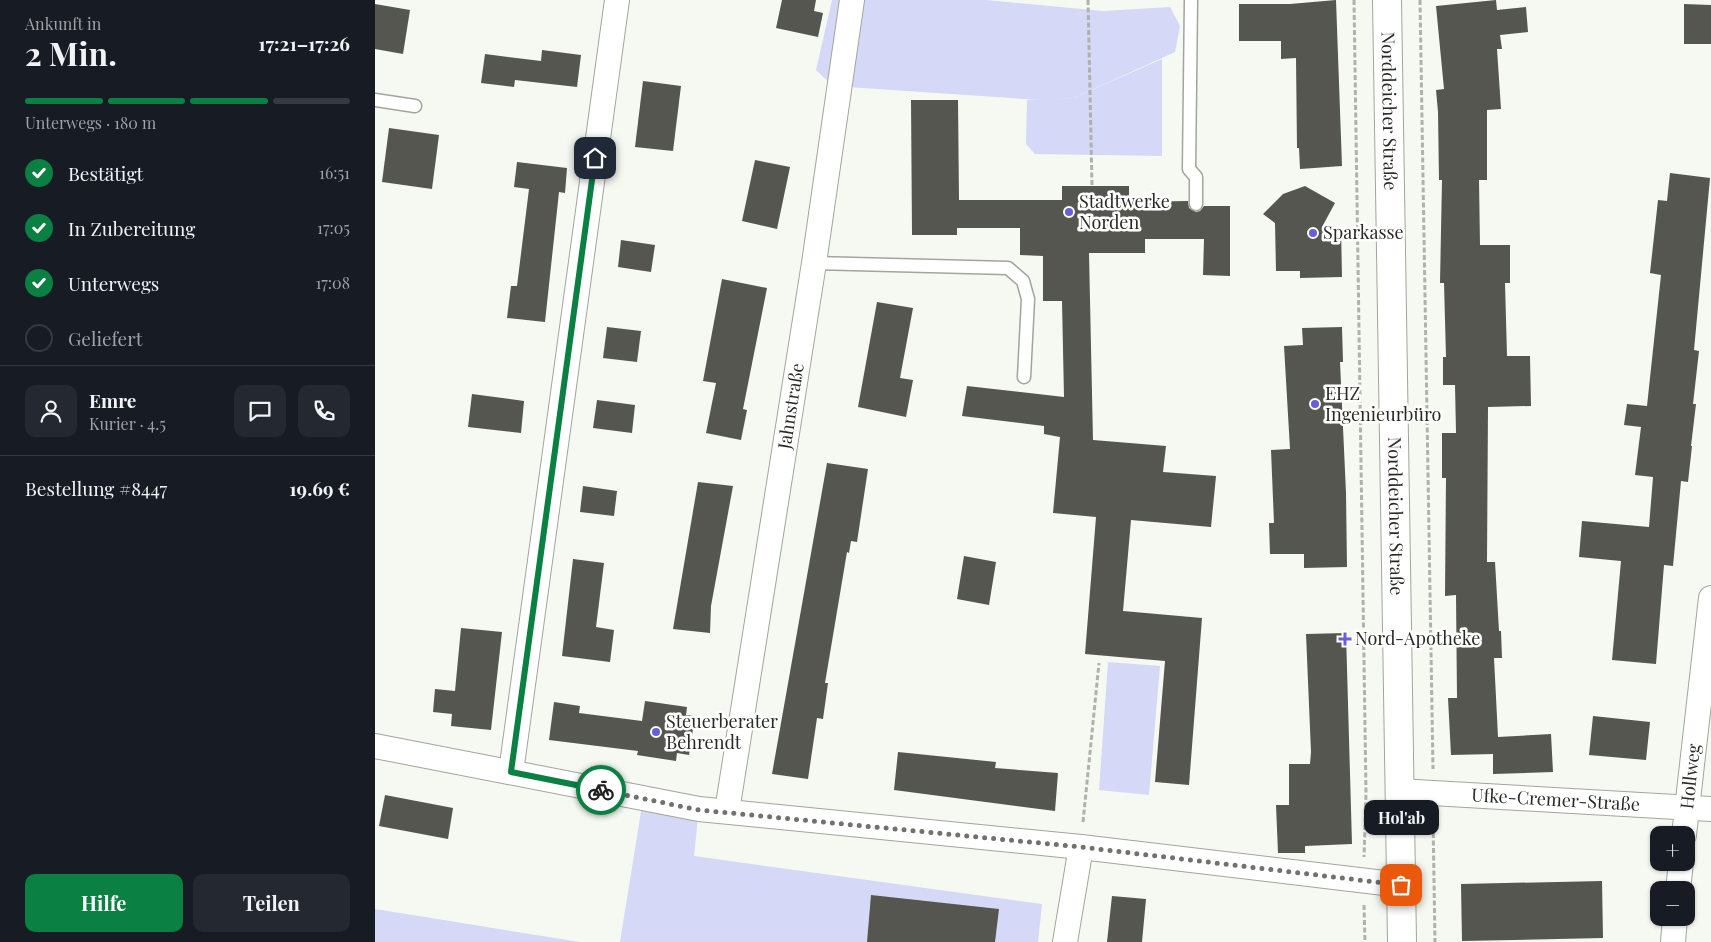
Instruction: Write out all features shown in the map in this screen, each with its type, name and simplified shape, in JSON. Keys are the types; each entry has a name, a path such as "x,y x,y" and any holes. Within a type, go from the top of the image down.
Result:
{"main road":[{"name":"Norddeicher Straße","path":"1387,0 1398,791 1402,942"}],"street":[{"path":"511,772 617,0"},
{"name":"Jahnstraße","path":"727,811 813,263 852,0"},
{"name":"Hollweg","path":"1685,826 1711,598"},
{"path":"375,746 699,810 727,811 1081,847 1401,885"},
{"name":"Ufke-Cremer-Straße","path":"1398,791 1711,809"},
{"path":"1065,942 1081,847"},
{"path":"1673,942 1674,926"}],"lane":[{"path":"1191,0 1189,169 1196,177 1196,204"},
{"path":"375,100 415,106"},
{"path":"813,263 1008,268 1023,281 1028,299 1024,377"}],"path":[{"path":"1088,0 1092,186"},
{"path":"1354,0 1366,793 1365,942"},
{"path":"1420,0 1435,942"},
{"path":"1081,847 1099,663"}],"shaded area":[{"path":"832,0 986,0 1103,11 1170,7 1180,26 1175,52 1074,98 1039,100 833,86 816,70"},
{"path":"1162,59 1162,156 1035,154 1026,144 1027,100 1074,98"},
{"path":"1108,662 1160,666 1149,795 1099,790"},
{"path":"643,799 699,809 694,856 1042,904 1038,942 620,942"},
{"path":"375,909 580,942 375,942"}],"building":[{"path":"782,0 816,0 814,11 823,13 818,37 776,28"},
{"path":"1336,0 1342,166 1300,169 1299,148 1297,148 1296,58 1281,59 1281,41 1239,41 1239,4 1290,4"},
{"path":"1496,0 1497,10 1526,7 1528,32 1500,35 1502,49 1497,49 1501,109 1487,110 1487,180 1479,180 1480,245 1510,245 1510,283 1505,283 1507,356 1530,356 1531,406 1488,407 1487,562 1495,562 1502,658 1494,658 1498,737 1551,734 1553,772 1493,774 1493,754 1451,755 1448,698 1457,698 1456,595 1445,596 1446,478 1442,478 1442,433 1456,433 1455,385 1443,385 1443,357 1446,357 1444,283 1440,283 1442,180 1439,180 1436,90 1444,89 1436,6"},
{"path":"375,4 410,10 403,54 375,49"},
{"path":"1684,4 1711,5 1711,44 1684,44"},
{"path":"542,50 581,55 577,87 515,80 514,87 481,83 485,54 541,61"},
{"path":"643,81 681,86 673,151 635,147"},
{"path":"911,100 958,100 959,200 1062,200 1062,186 1129,186 1129,202 1188,201 1189,208 1196,212 1200,211 1204,206 1230,206 1230,276 1203,275 1204,239 1145,239 1145,253 1089,253 1093,440 1166,446 1163,472 1216,476 1211,527 1131,520 1123,611 1202,618 1189,785 1155,782 1165,661 1085,654 1096,517 1053,513 1060,437 1044,434 1044,426 962,416 967,386 1064,397 1062,301 1043,301 1043,256 1020,255 1020,228 957,228 957,235 912,235"},
{"path":"389,128 439,135 432,189 382,182"},
{"path":"755,160 790,167 777,229 742,221"},
{"path":"517,162 567,168 565,193 559,192 545,322 507,318 511,286 517,286 529,189 514,187"},
{"path":"1670,173 1710,178 1694,350 1699,351 1693,404 1696,404 1688,482 1681,481 1673,566 1664,565 1656,664 1612,660 1621,561 1579,557 1582,521 1649,527 1653,477 1635,475 1641,427 1624,425 1627,404 1647,406 1661,275 1650,273 1658,200 1667,201"},
{"path":"1305,186 1335,203 1322,227 1341,227 1342,277 1300,278 1300,271 1276,271 1275,223 1263,214 1283,194"},
{"path":"621,240 655,245 651,272 618,267"},
{"path":"722,279 767,288 743,409 747,410 741,440 706,433 716,383 703,381"},
{"path":"877,302 913,308 900,378 913,380 906,417 858,407"},
{"path":"607,327 641,331 637,362 603,358"},
{"path":"1342,327 1343,362 1340,362 1346,493 1347,567 1304,568 1304,554 1270,554 1269,523 1274,523 1271,450 1290,449 1284,346 1303,345 1302,328"},
{"path":"472,394 524,401 521,433 468,427"},
{"path":"597,400 635,405 632,433 593,428"},
{"path":"827,463 868,469 857,542 851,541 849,553 847,552 825,683 828,683 823,719 817,718 808,779 772,774"},
{"path":"698,482 733,486 711,606 710,633 673,629"},
{"path":"583,486 617,491 614,516 580,512"},
{"path":"964,556 996,562 989,605 957,599"},
{"path":"573,559 604,563 596,627 614,630 610,662 562,656"},
{"path":"461,628 502,632 491,730 451,726 452,714 433,712 435,689 455,691"},
{"path":"1346,633 1352,844 1305,846 1305,853 1278,853 1276,805 1289,805 1289,764 1310,764 1306,634"},
{"path":"645,701 687,707 686,715 695,716 689,755 677,753 676,761 637,755 638,751 549,740 554,702 580,706 579,713 642,721"},
{"path":"1593,716 1650,722 1646,760 1589,755"},
{"path":"898,752 996,762 995,768 1058,773 1055,811 894,790"},
{"path":"385,795 453,808 448,839 379,826"},
{"path":"1602,881 1603,938 1462,941 1461,884"},
{"path":"871,895 999,909 995,942 867,942"},
{"path":"1112,896 1146,899 1142,942 1107,942"}],"way so far":[{"path":"601,790 699,810 727,811 1081,847 1401,885"}],"place":[{"name":"Stadtwerke Norden","path":"1069,212"},
{"name":"Sparkasse","path":"1313,233"},
{"name":"EHZ Ingenieurbüro","path":"1315,404"},
{"name":"Nord-Apotheke","path":"1345,639"},
{"name":"Steuerberater Behrendt","path":"656,732"},
{"name":"Hol'ab","path":"1401,885"}],"route":[{"path":"595,158 511,772 601,790"}]}
